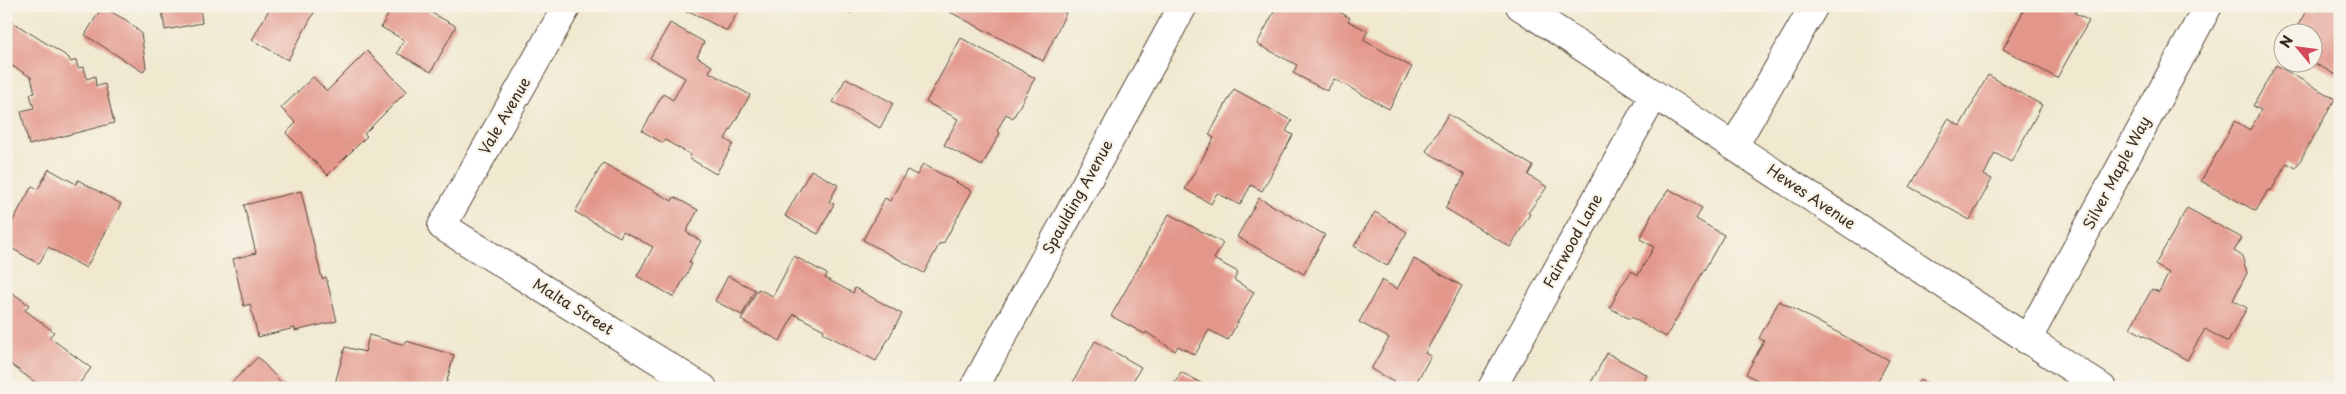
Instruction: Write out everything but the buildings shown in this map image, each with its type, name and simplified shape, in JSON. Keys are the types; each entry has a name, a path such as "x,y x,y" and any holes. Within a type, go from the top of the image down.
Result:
{"street":[{"name":"Vale Avenue","path":"442,226 567,6"},
{"name":"Spaulding Avenue","path":"974,388 1183,6"},
{"name":"Hewes Avenue","path":"1520,6 2102,388"},
{"path":"1734,146 1814,6"},
{"name":"Silver Maple Way","path":"2027,340 2208,6"},
{"name":"Fairwood Lane","path":"1492,388 1654,95"},
{"name":"Malta Street","path":"442,226 703,388"}]}
